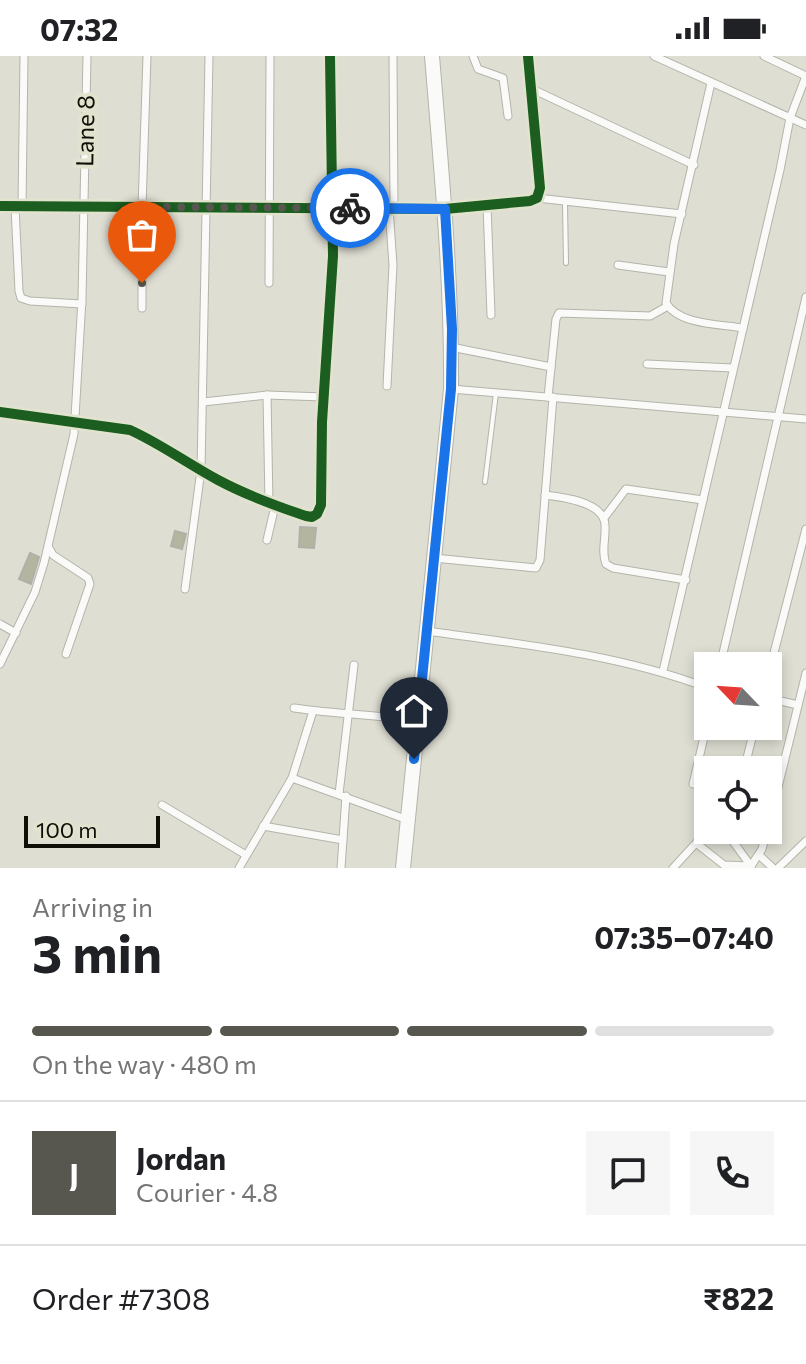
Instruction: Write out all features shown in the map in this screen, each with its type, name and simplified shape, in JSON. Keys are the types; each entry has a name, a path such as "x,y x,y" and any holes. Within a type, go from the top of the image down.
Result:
{"highway":[{"path":"403,868 451,389 445,209 432,56"}],"street":[{"path":"24,56 19,207 21,298 82,304"},
{"name":"Lane 8","path":"0,664 35,592 49,548 76,423 82,304 87,56"},
{"path":"142,308 147,56"},
{"path":"185,589 201,470 209,56"},
{"path":"269,283 270,56"},
{"path":"0,412 130,430 272,505 312,517 320,510 333,256 330,56"},
{"path":"387,386 393,265 393,56"},
{"path":"473,56 478,69 503,78 508,116"},
{"path":"528,56 540,188 537,198"},
{"path":"654,56 806,125"},
{"path":"663,671 790,118 806,76 764,56"},
{"path":"711,83 665,296 668,306 682,317 743,328"},
{"path":"532,89 694,165"},
{"path":"0,206 445,209 537,198 682,214"},
{"path":"487,204 491,315"},
{"path":"618,265 669,272"},
{"path":"723,652 806,297"},
{"path":"434,558 536,568 540,560 551,367 559,313 650,316 668,306"},
{"path":"451,347 551,367"},
{"path":"647,364 733,368"},
{"path":"451,389 806,419"},
{"path":"203,402 267,395 324,397"},
{"path":"267,395 272,505 267,540"},
{"path":"686,580 613,568 606,564 603,554 604,518 626,489 703,500"},
{"path":"545,495 579,500 604,518"},
{"path":"774,652 806,529"},
{"path":"49,548 53,555 90,580 90,588 66,654"},
{"path":"0,624 16,633"},
{"path":"426,631 539,646 663,671 694,683"},
{"path":"341,868 348,715 354,665"},
{"path":"782,771 806,673"},
{"path":"782,703 797,709 806,718"},
{"path":"294,708 418,720"},
{"path":"239,868 292,778 313,711"},
{"path":"693,784 703,740"},
{"path":"292,778 408,820"},
{"path":"162,805 246,855"},
{"path":"263,826 343,840"},
{"path":"759,855 776,868 806,841"},
{"path":"673,868 696,843 724,865 752,867"},
{"path":"735,844 752,867"},
{"path":"752,867 763,844"}],"lane":[{"path":"565,203 566,263"},
{"path":"485,482 496,393"}],"building":[{"path":"300,527 316,528 314,548 299,547"},
{"path":"175,531 186,534 182,549 171,546"},
{"path":"30,553 39,557 31,584 19,579"}],"cycle path":[{"path":"0,412 130,430 239,491 306,516 317,514 321,505 322,422 333,256 330,56"},
{"path":"0,206 445,209 530,201 537,198 540,188 528,56"}],"way so far":[{"path":"142,283 142,207 350,208"}],"route":[{"path":"350,208 445,209 452,329 451,389 414,759"}]}
